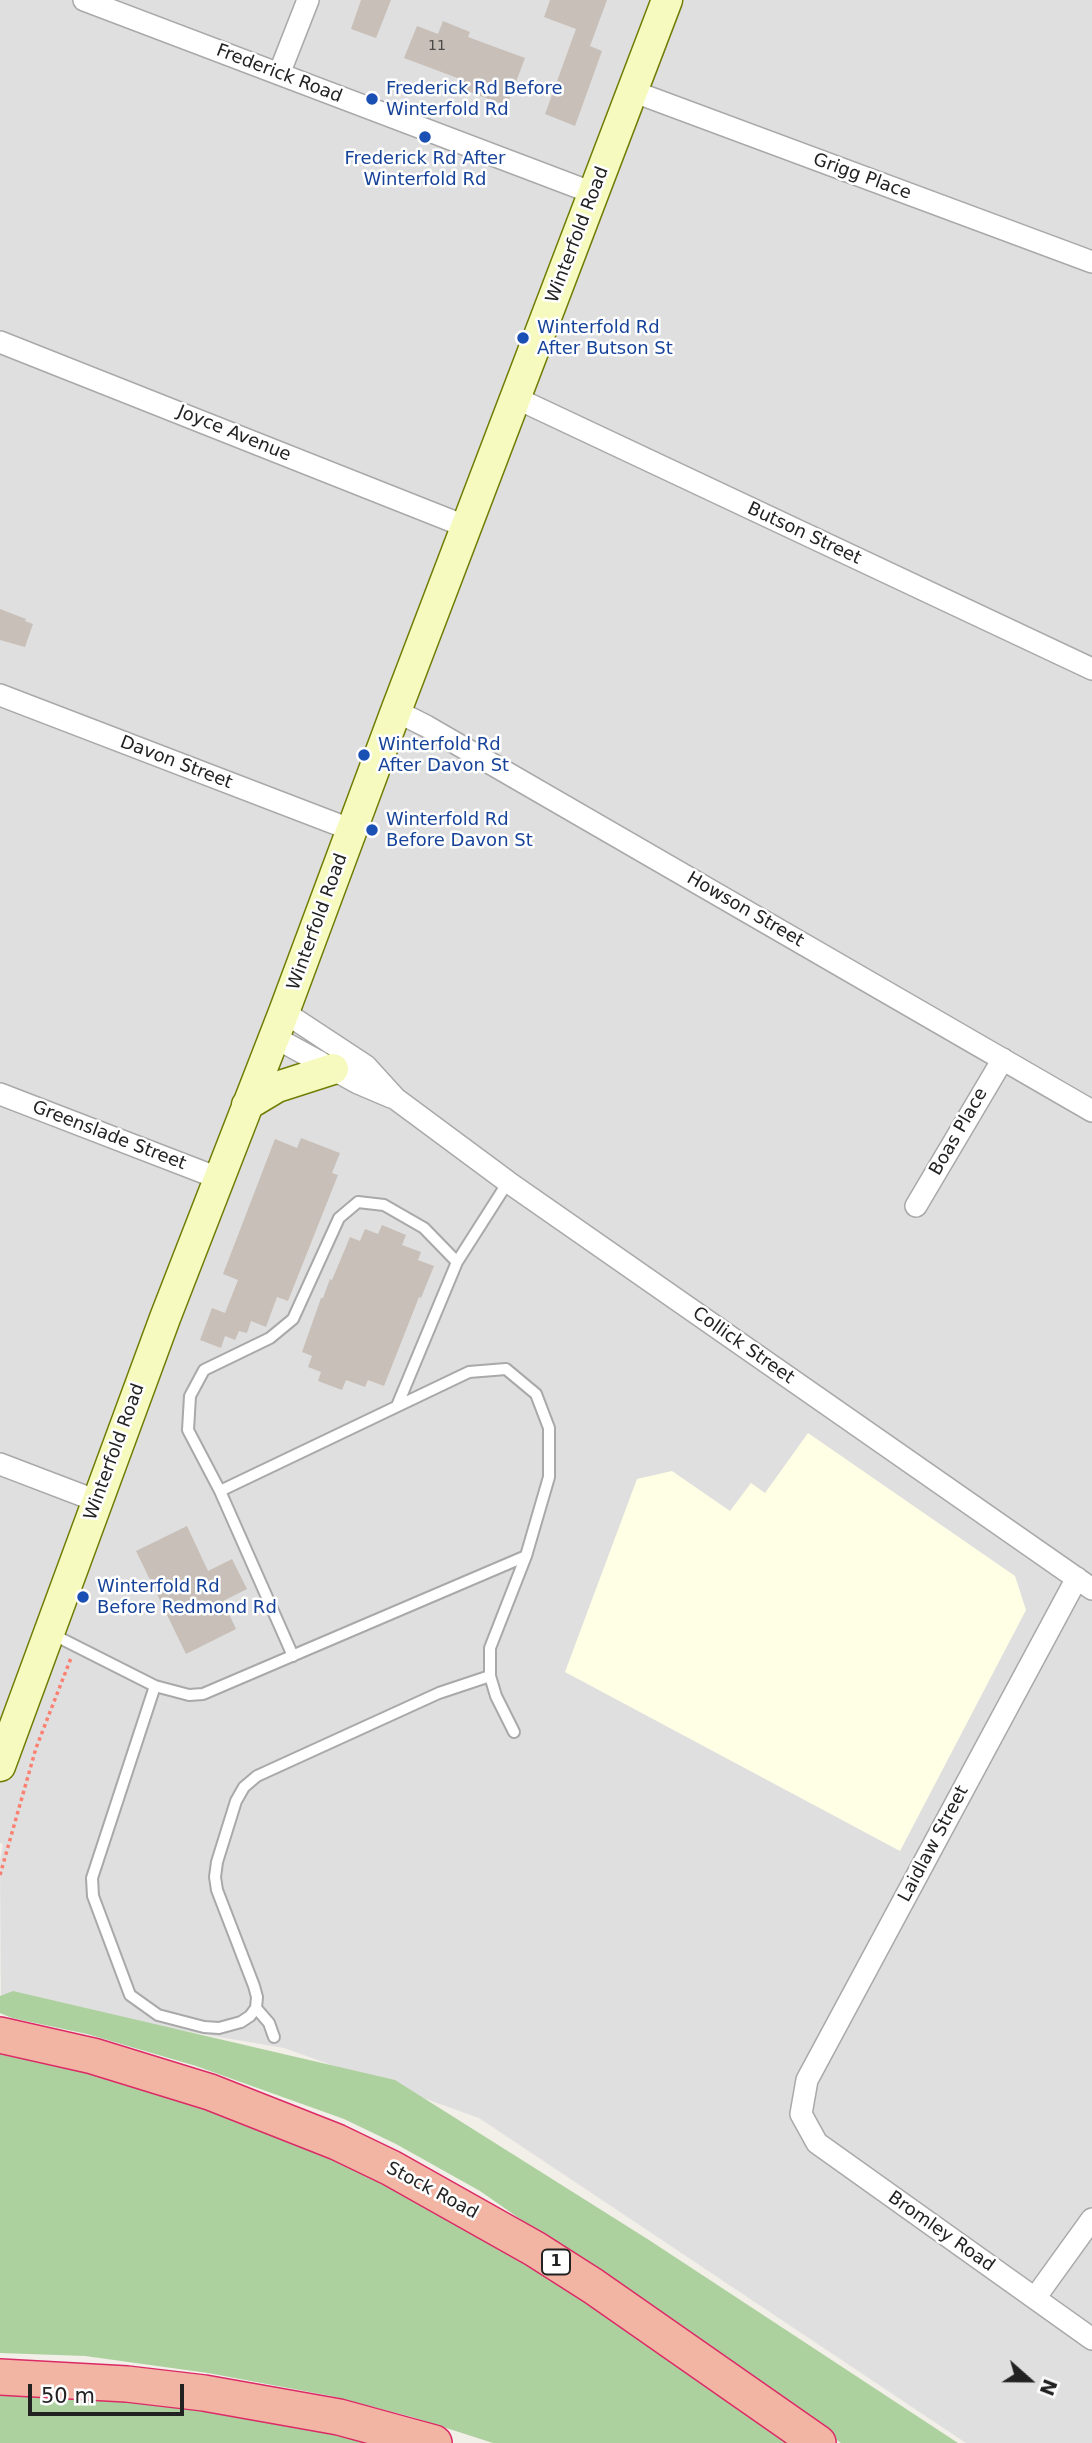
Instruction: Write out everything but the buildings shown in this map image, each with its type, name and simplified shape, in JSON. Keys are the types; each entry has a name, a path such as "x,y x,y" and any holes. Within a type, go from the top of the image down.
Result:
{"highway":[{"name":"Stock Road","path":"1,2034 93,2056 210,2092 338,2142 391,2168 547,2256 818,2443"},
{"path":"0,2377 127,2384 204,2393 339,2417 434,2443"}],"main road":[{"name":"Winterfold Road","path":"0,1766 63,1639 97,1500 667,0"},
{"path":"247,1105 277,1087 333,1069"}],"street":[{"name":"Frederick Road","path":"83,0 593,193"},
{"path":"279,74 307,0"},
{"name":"Grigg Place","path":"632,91 1092,262"},
{"name":"Joyce Avenue","path":"0,342 467,527"},
{"name":"Butson Street","path":"516,398 1092,669"},
{"name":"Davon Street","path":"0,695 352,830"},
{"name":"Howson Street","path":"396,711 1092,1111"},
{"name":"Collick Street","path":"279,1025 333,1069 396,1099"},
{"name":"Collick Street","path":"279,1025 366,1066 396,1099 508,1182 1084,1583"},
{"name":"Boas Place","path":"916,1206 1003,1059"},
{"name":"Greenslade Street","path":"0,1094 218,1178"},
{"path":"0,1464 97,1500"},
{"name":"Laidlaw Street","path":"801,2114 807,2080 1084,1583"},
{"name":"Bromley Road","path":"801,2114 817,2143 1092,2339"},
{"path":"1035,2298 1092,2219"}],"lane":[{"path":"397,1406 457,1262 508,1182"},
{"path":"293,1656 220,1491 188,1430 190,1396 204,1370 271,1338 293,1319 339,1218 358,1202 384,1205 424,1228 457,1262"},
{"path":"220,1491 469,1372 506,1369 536,1394 549,1428 549,1477 526,1556 490,1648 490,1676 496,1696 514,1732"},
{"path":"63,1639 155,1686 189,1695 203,1694 526,1556"},
{"path":"155,1686 92,1878 93,1896 130,1995 158,2015 204,2027 219,2028 241,2022 256,2008 254,1986 217,1890 215,1877 236,1801 244,1787 257,1776 439,1693 490,1676"},
{"path":"256,2008 269,2023 274,2037"}],"path":[{"path":"0,1875 63,1639"}],"shaded area":[{"path":"0,0 1092,0 1092,2443 966,2443 479,2118 284,2048 1,2000"},
{"path":"808,1433 1015,1576 1026,1610 900,1851 565,1672 637,1479 672,1471 730,1511 751,1483 765,1493"}],"green space":[{"path":"13,1991 395,2080 649,2240 958,2443 841,2443 480,2191 396,2144 344,2119 196,2066 87,2034 0,2013 0,1996"},
{"path":"0,2049 112,2074 313,2145 568,2284 793,2443 493,2443 412,2417 331,2396 208,2373 85,2356 0,2353"},
{"path":"0,2391 165,2402 294,2423 375,2443 0,2443"}],"place":[{"name":"Frederick Rd Before Winterfold Rd","path":"372,99"},
{"name":"Frederick Rd After Winterfold Rd","path":"425,137"},
{"name":"Winterfold Rd After Butson St","path":"523,338"},
{"name":"Winterfold Rd After Davon St","path":"364,755"},
{"name":"Winterfold Rd Before Davon St","path":"372,830"},
{"name":"Winterfold Rd Before Redmond Rd","path":"83,1597"}]}
